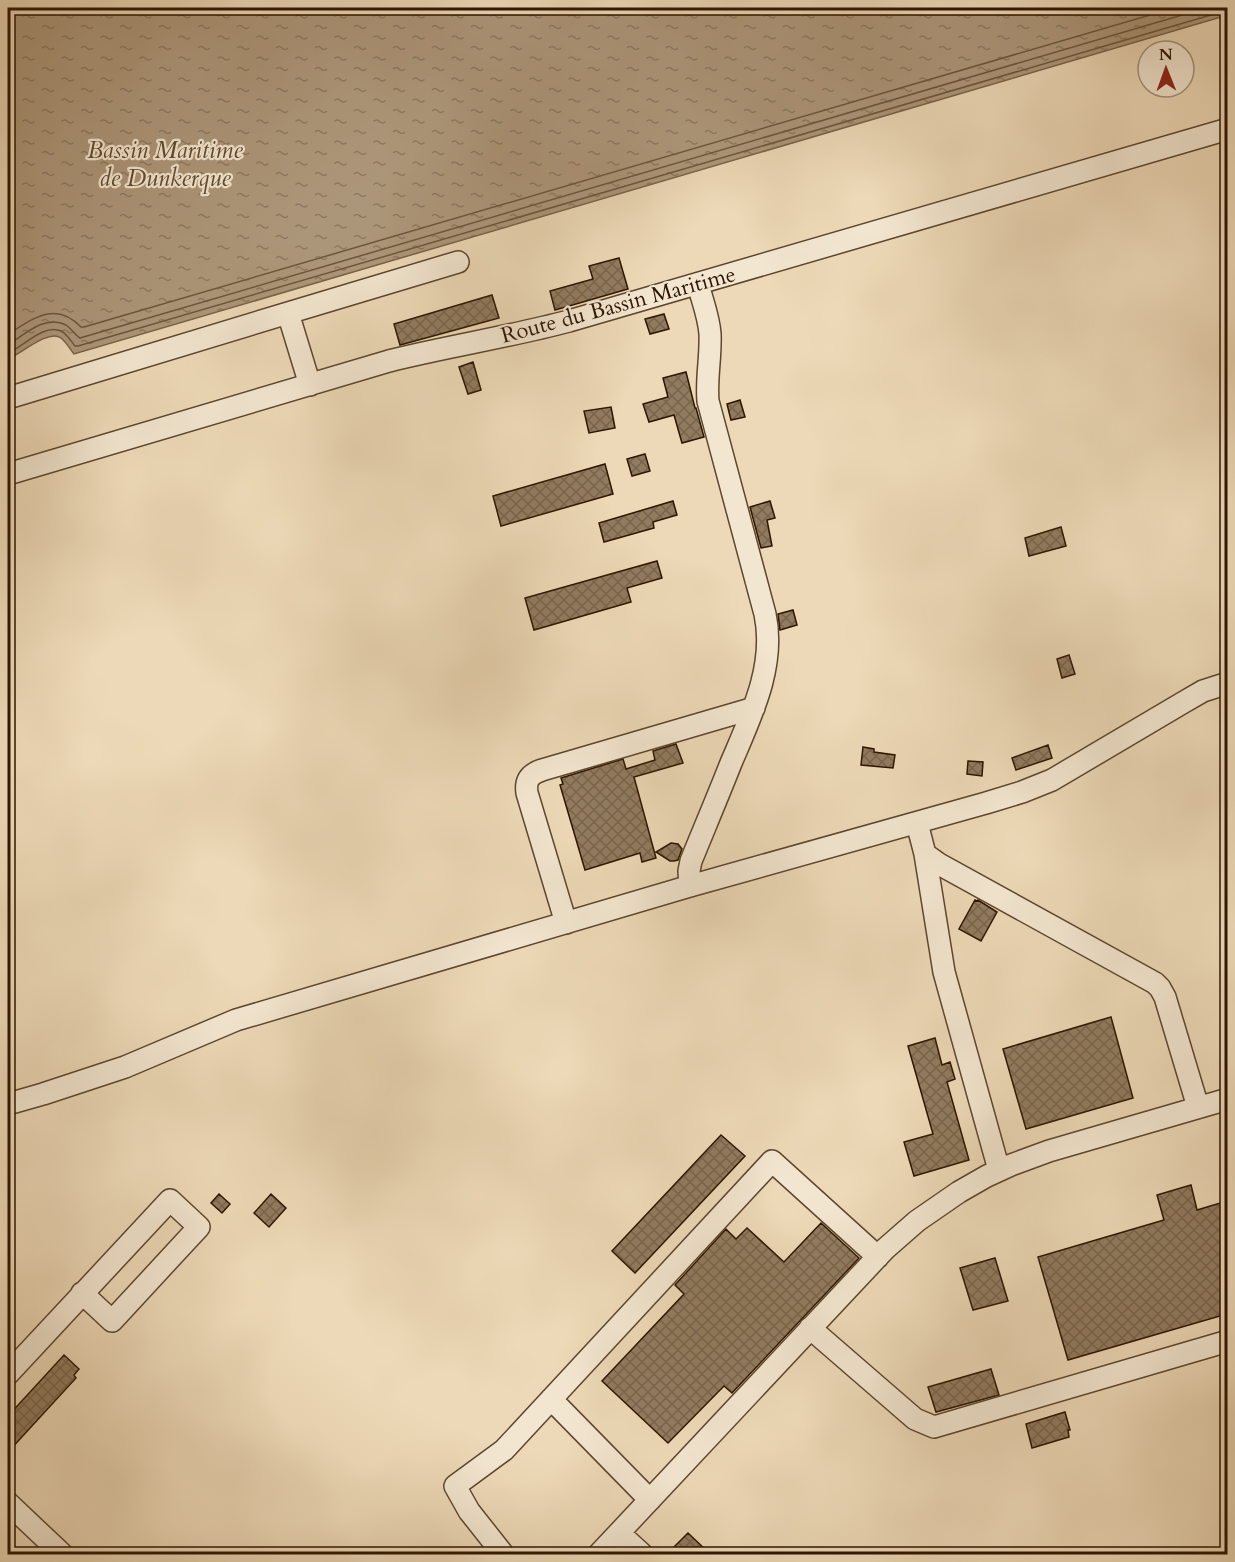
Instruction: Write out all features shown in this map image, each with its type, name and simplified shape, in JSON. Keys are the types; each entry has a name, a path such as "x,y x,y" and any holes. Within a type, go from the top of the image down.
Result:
{"street":[{"name":"Route du Bassin Maritime","path":"8,474 420,353 545,327 698,284 1227,129"},
{"path":"8,398 458,262"},
{"path":"690,886 691,861 761,687 768,636 708,401 710,335 698,284"},
{"path":"288,313 310,385"},
{"path":"8,1104 125,1067 236,1020 690,886 992,801 1042,784 1203,691 1227,684"},
{"path":"566,923 526,793 526,783 530,776 542,770 754,708"},
{"path":"916,823 925,854 944,972 999,1170"},
{"path":"925,854 939,864 1158,985 1165,997 1198,1107"},
{"path":"599,1554 878,1257 900,1235 928,1213 969,1186 999,1170 1038,1155 1227,1099"},
{"path":"503,1554 469,1511 455,1486 504,1450 772,1161 878,1257"},
{"path":"8,1374 82,1293 170,1200 199,1227 112,1321 82,1293"},
{"path":"810,1328 915,1419 934,1428 1227,1341"},
{"path":"551,1399 650,1500"},
{"path":"8,1503 62,1554"},
{"path":"619,1533 642,1554"}],"water":[{"name":"Bassin Maritime de Dunkerque","path":"8,8 1227,8 1228,15 1146,39 1136,39 1136,42 74,354 61,338 56,336 42,339 8,359"}],"building":[{"path":"619,258 628,289 555,310 550,291 593,279 589,266"},
{"path":"492,295 499,318 400,345 394,324"},
{"path":"664,314 669,329 650,334 645,319"},
{"path":"473,362 481,390 468,394 459,367"},
{"path":"686,372 704,437 682,443 674,415 649,422 643,404 668,397 663,378"},
{"path":"740,400 745,417 731,420 727,404"},
{"path":"611,407 615,428 589,433 584,411"},
{"path":"645,454 650,471 632,476 627,459"},
{"path":"605,464 613,494 501,526 493,496"},
{"path":"673,501 677,515 653,522 654,528 604,542 599,523"},
{"path":"770,501 775,518 767,520 772,546 761,548 750,507"},
{"path":"1061,527 1066,546 1029,556 1025,538"},
{"path":"657,561 662,578 627,588 631,602 534,630 525,598"},
{"path":"793,610 797,625 780,630 778,614"},
{"path":"1069,655 1075,674 1062,678 1057,659"},
{"path":"676,744 683,763 634,777 656,858 642,862 640,853 585,870 560,785 563,784 561,778 623,759 626,769 655,760 653,751"},
{"path":"1048,745 1052,758 1016,770 1012,758"},
{"path":"863,747 874,749 874,752 895,755 893,768 861,765"},
{"path":"968,761 983,762 982,776 967,774"},
{"path":"671,843 678,844 682,849 678,860 670,861 656,852"},
{"path":"975,900 997,912 981,941 959,929"},
{"path":"1111,1017 1133,1098 1026,1129 1003,1049"},
{"path":"935,1038 942,1065 950,1062 955,1079 947,1082 969,1160 914,1176 904,1142 933,1134 908,1046"},
{"path":"721,1135 745,1156 635,1273 612,1251"},
{"path":"1191,1185 1197,1210 1227,1201 1227,1314 1068,1360 1038,1257 1164,1220 1157,1195"},
{"path":"219,1194 230,1204 222,1213 211,1203"},
{"path":"271,1194 286,1208 269,1227 254,1213"},
{"path":"821,1223 859,1258 732,1393 724,1386 668,1443 602,1381 684,1294 675,1285 726,1229 736,1239 747,1228 784,1262"},
{"path":"995,1258 1008,1301 973,1310 960,1268"},
{"path":"64,1355 79,1369 74,1375 76,1378 8,1452 8,1416"},
{"path":"991,1369 999,1395 936,1412 928,1387"},
{"path":"1065,1412 1070,1430 1068,1430 1069,1437 1032,1448 1026,1424"},
{"path":"688,1533 710,1554 667,1554"}]}
